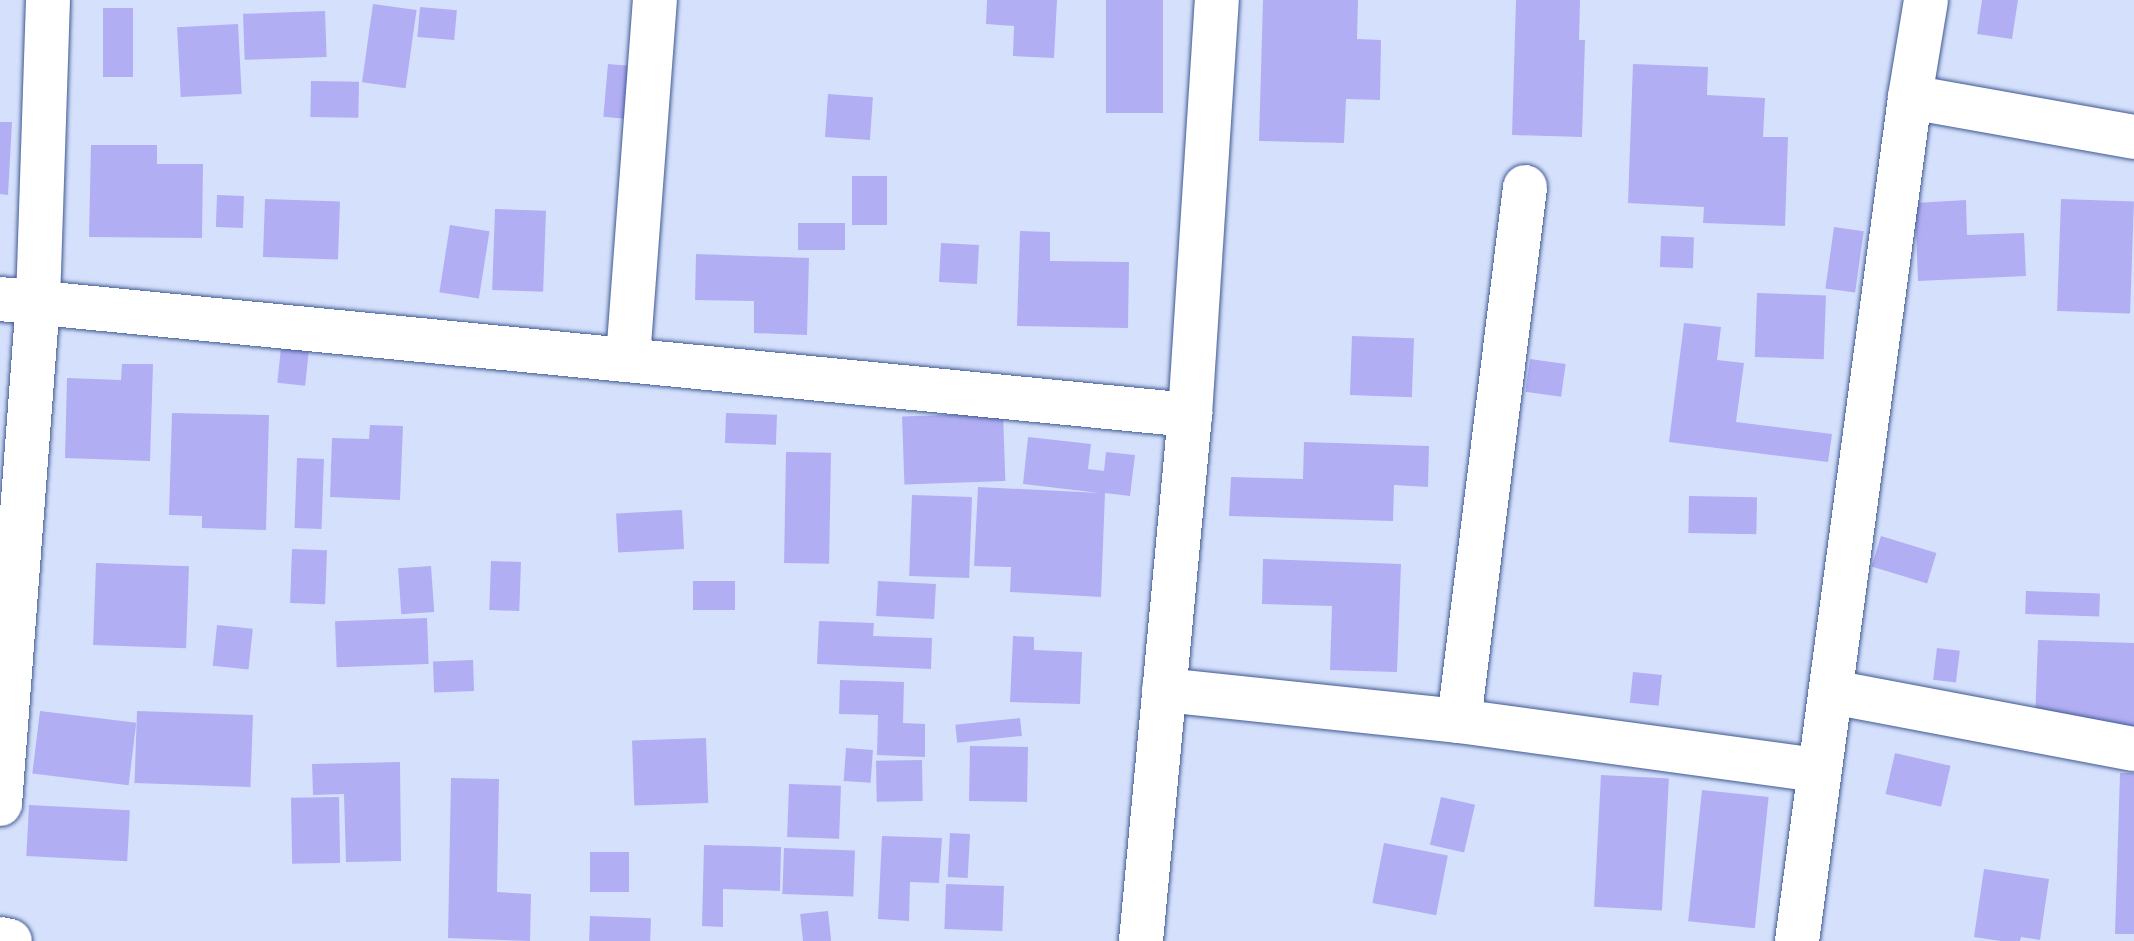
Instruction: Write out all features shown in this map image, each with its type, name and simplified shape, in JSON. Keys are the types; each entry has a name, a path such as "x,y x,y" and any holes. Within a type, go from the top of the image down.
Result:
{"street":[{"path":"0,804 19,300 48,0"},
{"path":"628,358 655,0"},
{"path":"1141,941 1190,415 1217,0"},
{"path":"1797,941 1910,97 1926,0"},
{"path":"1910,97 2134,137"},
{"path":"1459,721 1525,187"},
{"path":"19,300 1190,415"},
{"path":"1164,690 1459,721 1819,770"},
{"path":"1832,692 2134,749"},
{"path":"0,939 10,941"}],"building":[{"path":"987,0 1057,0 1054,58 1013,56 1014,26 986,24"},
{"path":"1106,0 1163,0 1163,113 1106,113"},
{"path":"1263,0 1358,0 1357,39 1381,40 1380,100 1346,99 1344,143 1259,141"},
{"path":"1516,0 1580,0 1579,40 1585,40 1582,137 1512,135"},
{"path":"1982,0 2018,0 2012,39 1977,34"},
{"path":"373,4 417,10 406,88 362,82"},
{"path":"420,7 457,10 454,40 417,37"},
{"path":"103,8 133,8 133,77 103,77"},
{"path":"325,11 327,57 245,60 243,14"},
{"path":"238,24 242,94 181,97 177,27"},
{"path":"608,64 632,66 627,119 603,117"},
{"path":"1633,64 1708,67 1707,95 1765,98 1763,137 1788,137 1785,226 1703,223 1704,207 1628,203"},
{"path":"311,81 359,82 358,118 310,117"},
{"path":"828,94 873,97 870,140 825,137"},
{"path":"0,122 12,122 8,195 0,194"},
{"path":"91,145 157,145 157,164 203,164 202,238 89,237"},
{"path":"852,176 887,176 887,225 852,225"},
{"path":"217,195 244,196 243,228 216,227"},
{"path":"265,199 340,202 338,260 263,257"},
{"path":"2061,199 2134,202 2130,313 2057,311"},
{"path":"1966,200 1967,235 2024,233 2026,276 1918,281 1915,203"},
{"path":"495,209 546,211 543,292 492,290"},
{"path":"798,223 845,223 845,250 798,250"},
{"path":"450,225 490,231 479,298 439,292"},
{"path":"1834,227 1864,231 1855,293 1825,288"},
{"path":"1020,231 1050,232 1050,261 1129,262 1128,328 1017,326"},
{"path":"1661,236 1694,237 1693,268 1660,267"},
{"path":"941,243 979,245 977,284 939,282"},
{"path":"696,254 809,258 807,335 754,333 754,301 695,300"},
{"path":"1757,293 1826,295 1824,359 1755,357"},
{"path":"1684,323 1721,327 1717,360 1744,363 1736,422 1832,434 1828,462 1669,442"},
{"path":"1352,336 1414,338 1412,397 1350,395"},
{"path":"282,338 310,341 305,386 277,383"},
{"path":"1530,359 1566,364 1561,397 1525,392"},
{"path":"122,364 153,364 150,461 65,458 67,378 121,380"},
{"path":"172,413 269,415 266,530 202,528 202,516 169,515"},
{"path":"726,413 777,415 776,445 725,443"},
{"path":"1003,413 1005,481 904,484 902,417"},
{"path":"370,425 403,426 400,500 330,497 332,438 369,439"},
{"path":"1028,437 1091,444 1088,469 1104,471 1106,452 1135,455 1130,496 1105,493 1101,597 1010,592 1011,567 974,566 978,487 1100,493 1023,484"},
{"path":"1304,442 1429,446 1428,487 1394,485 1393,521 1229,516 1231,477 1303,479"},
{"path":"786,452 831,453 829,564 784,563"},
{"path":"297,458 324,459 322,529 295,528"},
{"path":"912,495 972,497 969,578 909,576"},
{"path":"1689,496 1757,497 1756,534 1688,533"},
{"path":"682,510 684,549 618,552 616,513"},
{"path":"1881,536 1936,553 1927,584 1872,567"},
{"path":"292,549 327,550 325,604 290,603"},
{"path":"1263,559 1401,564 1397,672 1330,670 1332,606 1262,604"},
{"path":"491,561 521,562 519,611 489,610"},
{"path":"96,563 189,566 186,648 93,645"},
{"path":"431,566 434,612 401,614 398,568"},
{"path":"693,581 735,581 735,610 693,610"},
{"path":"878,581 936,584 934,619 876,616"},
{"path":"2026,591 2100,594 2099,617 2025,614"},
{"path":"427,618 429,664 337,667 335,621"},
{"path":"819,621 874,623 873,636 932,638 931,669 817,664"},
{"path":"217,625 253,629 249,670 213,666"},
{"path":"1013,636 1034,637 1034,650 1082,652 1080,704 1010,702"},
{"path":"2038,640 2134,643 2134,736 2035,722"},
{"path":"1937,648 1960,651 1956,683 1933,680"},
{"path":"473,660 474,691 434,692 433,661"},
{"path":"1633,672 1662,675 1659,706 1630,703"},
{"path":"840,680 904,682 903,723 925,724 925,757 877,755 878,715 839,714"},
{"path":"40,711 136,723 129,785 32,774"},
{"path":"137,711 253,715 250,787 134,783"},
{"path":"1020,718 1022,736 957,743 955,725"},
{"path":"706,738 708,803 634,806 632,741"},
{"path":"970,746 1028,747 1027,802 969,801"},
{"path":"846,748 873,750 871,783 844,781"},
{"path":"1895,753 1951,766 1941,807 1886,794"},
{"path":"922,760 923,801 877,802 876,761"},
{"path":"400,762 401,861 346,862 344,794 313,795 312,764"},
{"path":"2120,773 2134,773 2134,934 2115,934"},
{"path":"1601,775 1669,779 1662,910 1594,907"},
{"path":"451,778 499,779 497,892 531,894 530,941 448,938"},
{"path":"789,784 841,786 839,839 787,837"},
{"path":"1702,790 1769,797 1755,928 1688,921"},
{"path":"339,797 340,863 292,864 291,798"},
{"path":"1441,797 1475,805 1464,853 1430,845"},
{"path":"29,805 130,810 127,861 26,856"},
{"path":"950,833 970,834 968,878 948,877"},
{"path":"882,836 942,838 939,883 910,882 909,921 878,919"},
{"path":"1384,843 1448,855 1436,915 1372,903"},
{"path":"704,845 781,847 780,891 723,889 723,927 702,926"},
{"path":"784,848 855,850 853,896 782,894"},
{"path":"590,852 629,852 629,892 590,892"},
{"path":"1984,869 2049,879 2040,940 2021,937 2020,941 2001,941 1974,937"},
{"path":"946,884 1004,886 1002,931 944,929"},
{"path":"828,911 831,941 803,941 800,914"},
{"path":"590,916 651,918 650,941 589,941"}]}
